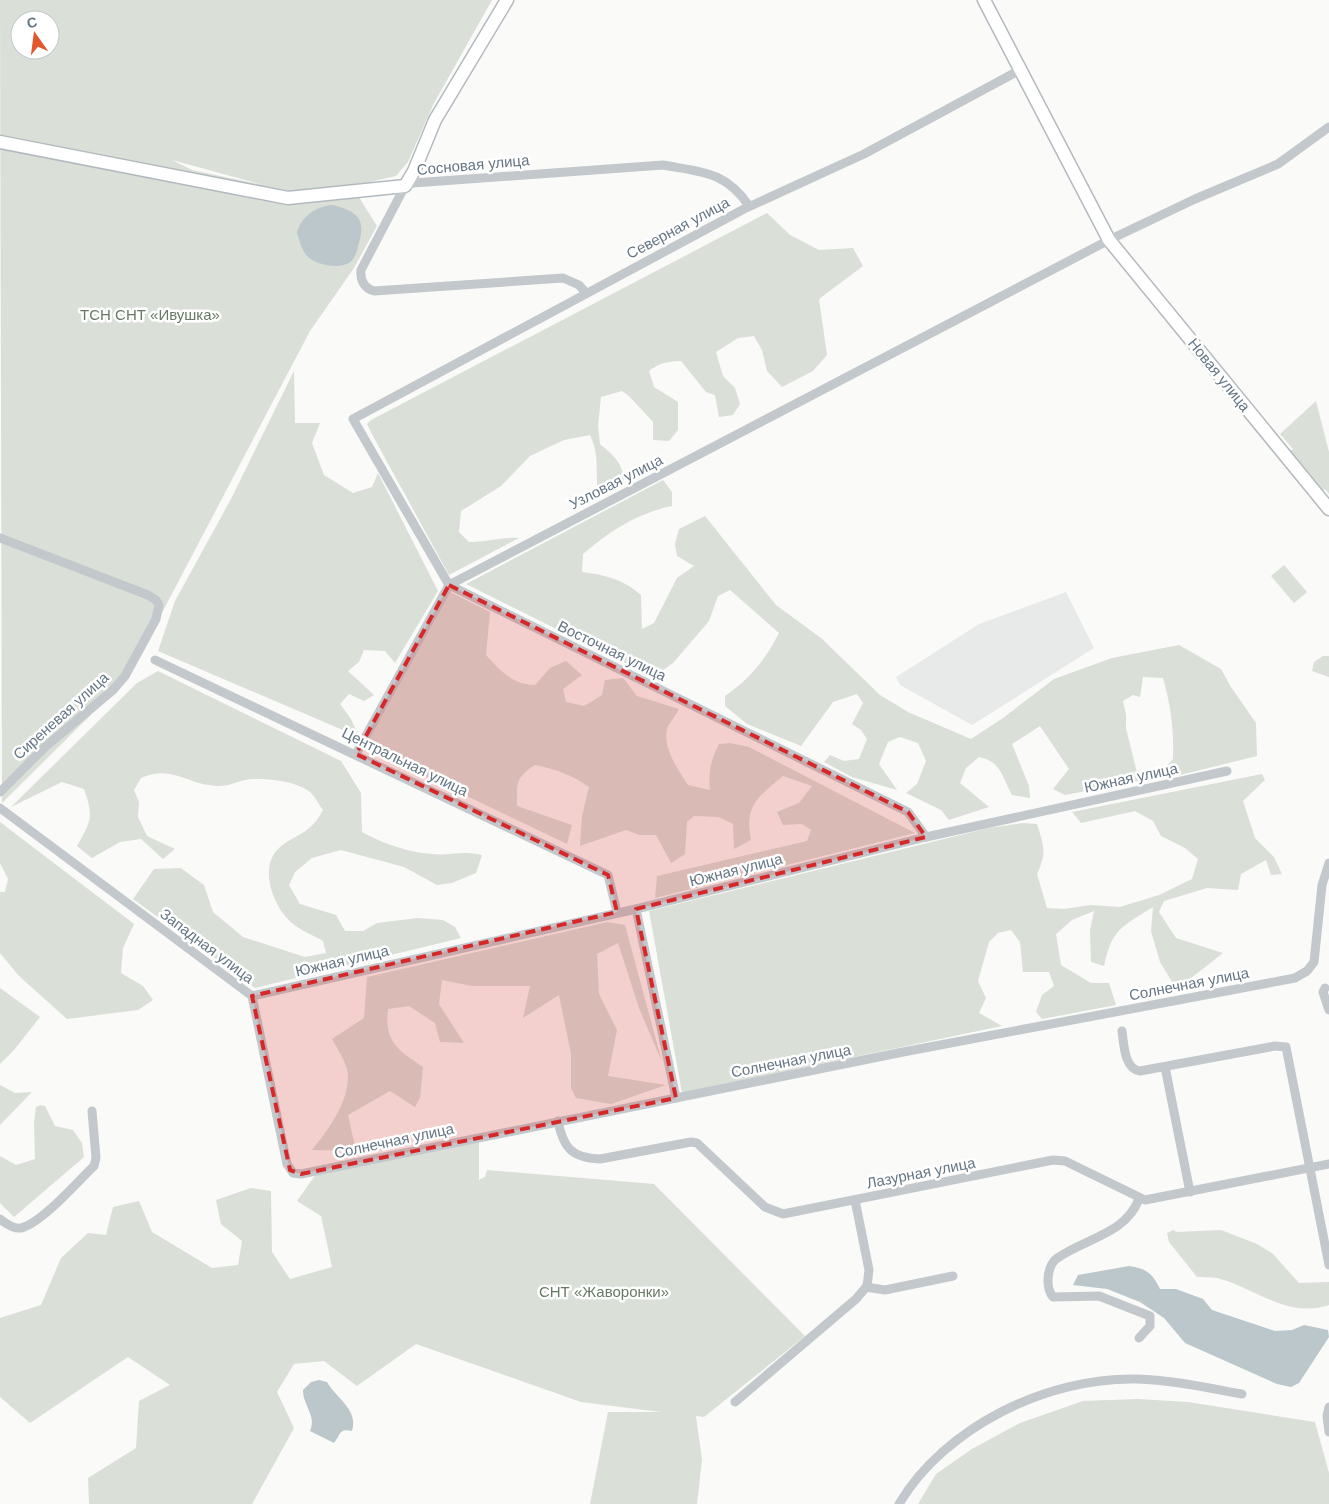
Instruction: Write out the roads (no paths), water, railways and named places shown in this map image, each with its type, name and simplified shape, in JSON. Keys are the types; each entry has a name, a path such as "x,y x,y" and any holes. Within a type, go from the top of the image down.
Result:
{"street":[{"path":"0,142 288,198 405,186 414,171 435,120 507,0"},
{"name":"Новая улица","path":"984,0 1109,240 1329,509"},
{"name":"Северная улица","path":"449,585 353,419 750,206 864,154 1020,70"},
{"name":"Узловая улица","path":"449,585 1109,240 1195,199 1278,164 1329,127"},
{"name":"Сосновая улица","path":"586,293 579,285 563,278 368,289 361,277 363,263 405,186 413,183 446,179 663,165 703,172 728,181 750,206"},
{"name":"Сиреневая улица","path":"0,538 148,595 158,602 156,619 124,676 113,690 45,748 0,792"},
{"path":"356,754 449,585"},
{"name":"Восточная улица","path":"449,585 908,812 926,837"},
{"name":"Центральная улица","path":"155,660 608,875 617,912"},
{"name":"Южная улица","path":"252,996 636,908 926,837 1227,771"},
{"name":"Западная улица","path":"0,808 252,996 287,1164 293,1173"},
{"name":"Солнечная улица","path":"293,1173 301,1174 913,1050 1295,978 1307,971 1314,962 1322,885 1329,863"},
{"path":"636,908 676,1098"},
{"path":"1325,988 1323,992 1329,1010"},
{"path":"1122,1031 1127,1060 1131,1068 1140,1071 1275,1046 1286,1047 1329,1265"},
{"path":"1165,1067 1190,1192"},
{"path":"0,1219 15,1228 23,1228 46,1212 94,1166 96,1158 92,1111"},
{"name":"Лазурная улица","path":"558,1121 562,1141 577,1155 588,1159 600,1159 691,1142 698,1143 765,1207 783,1214 1059,1160 1140,1199"},
{"path":"1139,1338 1151,1322 1150,1316 1099,1296 1053,1297 1050,1294 1048,1280 1050,1267 1056,1258 1118,1227 1130,1216 1140,1199 1145,1200 1190,1192 1329,1164"},
{"path":"735,1402 856,1299 866,1287 869,1270 854,1200"},
{"path":"866,1287 885,1290 953,1276"},
{"path":"899,1504 922,1470 971,1431 1006,1410 1048,1394 1084,1384 1138,1379 1242,1394"},
{"path":"1329,1408 1327,1416 1329,1432"}],"park label":[{"name":"ТСН СНТ «Ивушка»","path":"150,315"},
{"name":"СНТ «Жаворонки»","path":"604,1292"}]}
